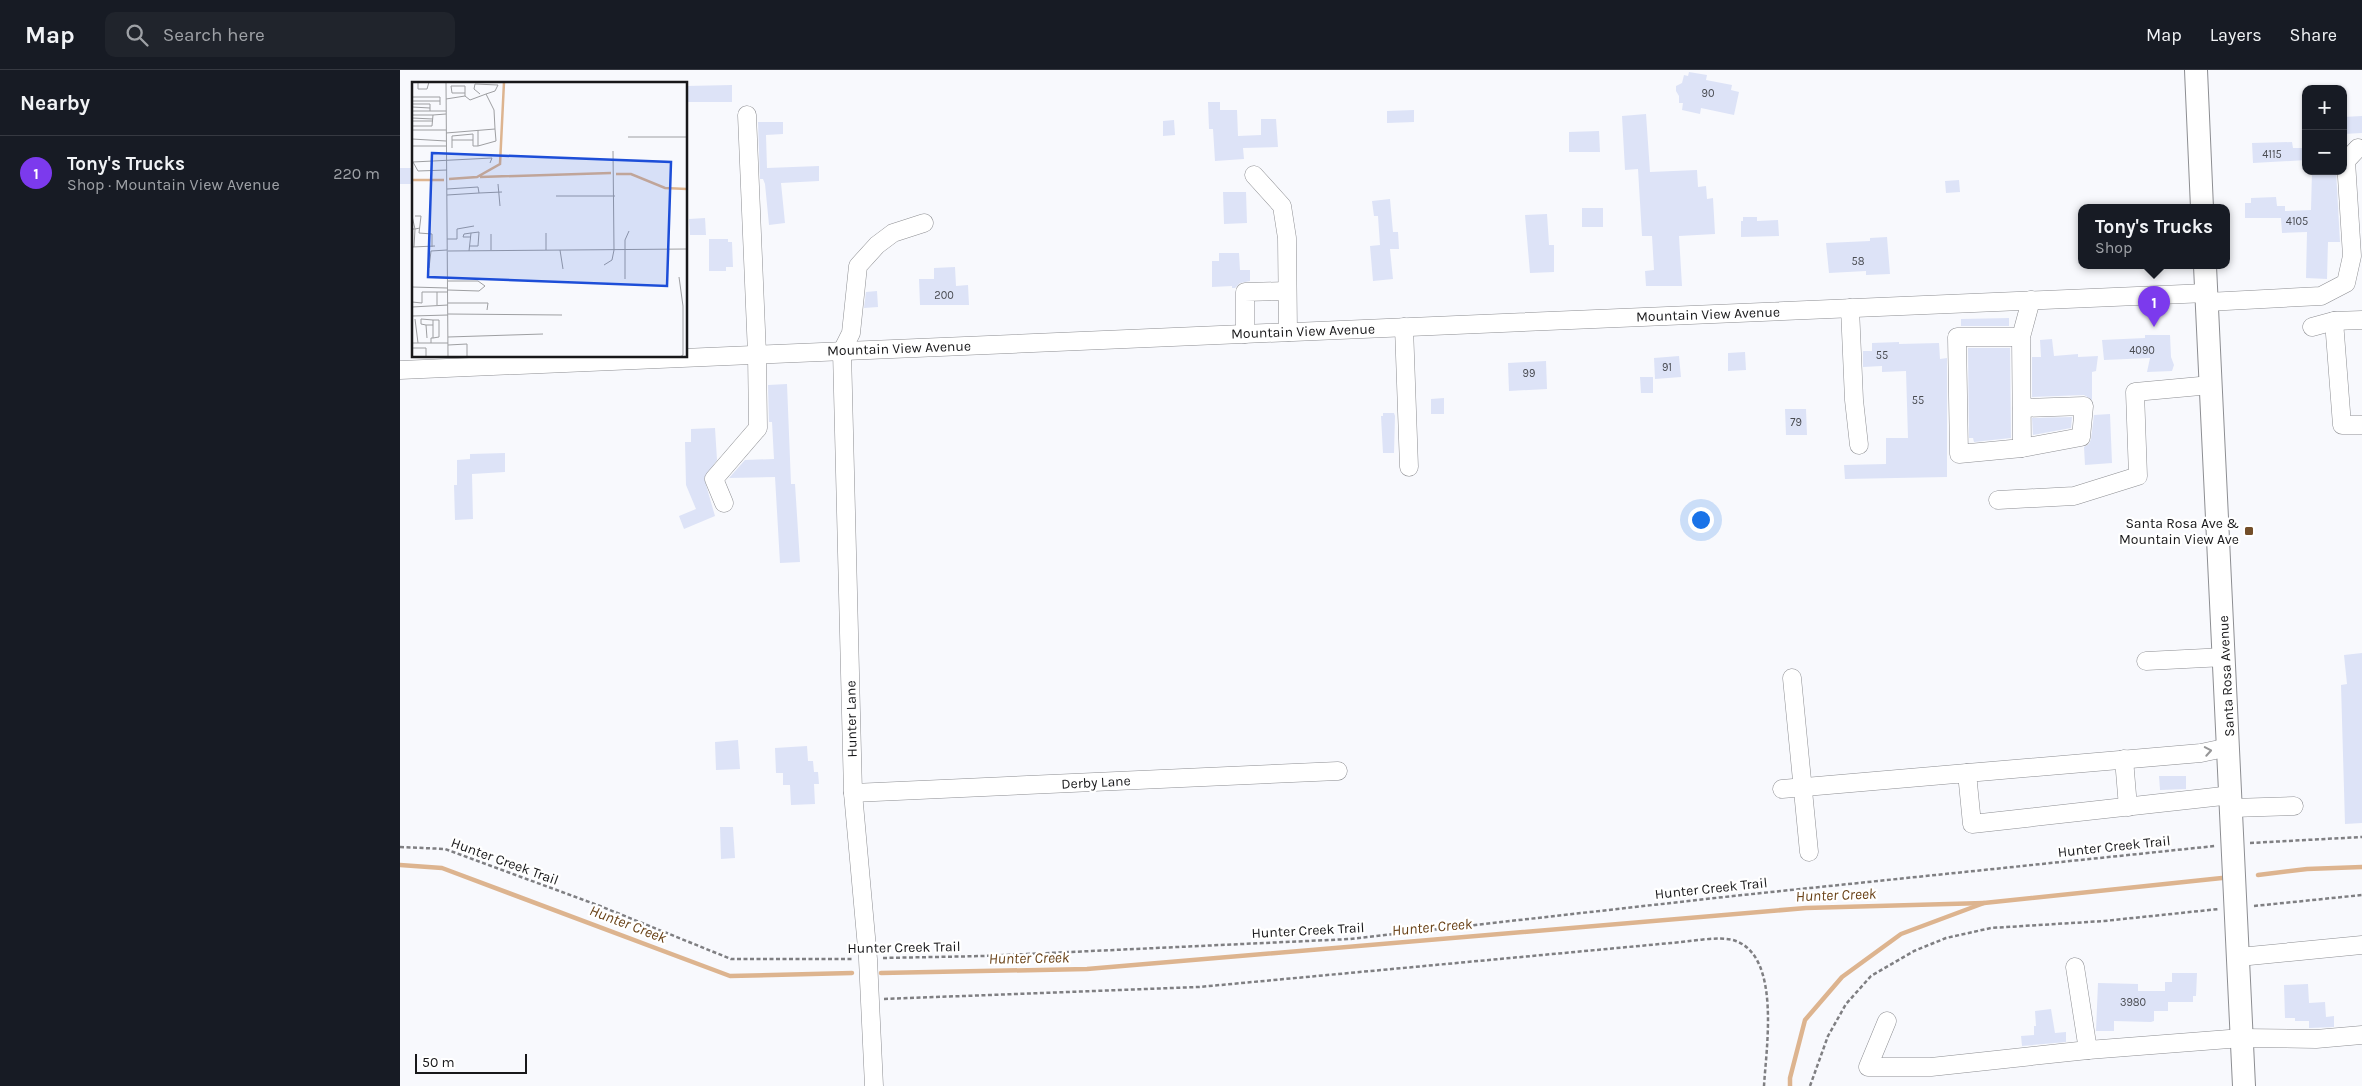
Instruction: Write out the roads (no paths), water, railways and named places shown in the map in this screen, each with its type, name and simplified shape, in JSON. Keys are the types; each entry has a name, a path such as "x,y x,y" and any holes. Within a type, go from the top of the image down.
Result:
{"main road":[{"path":"2196,70 2202,204"},
{"name":"Santa Rosa Avenue","path":"2205,269 2244,1086"}],"street":[{"path":"724,503 714,479 758,428 757,354 747,115"},
{"name":"Mountain View Avenue","path":"688,357 2030,300 2321,296 2346,283 2352,256 2346,161 2358,148"},
{"path":"1254,175 1282,206 1287,238 1288,332"},
{"path":"842,351 851,333 858,266 877,245 893,233 924,223"},
{"path":"1245,334 1245,292 1288,290"},
{"path":"2022,448 2021,337 2030,300"},
{"path":"1850,308 1854,400 1859,445"},
{"path":"2312,327 2334,321 2362,320"},
{"path":"2334,321 2342,425 2362,425"},
{"path":"1404,327 1408,467"},
{"path":"2021,337 1957,336 1959,454 2022,448 2081,437 2084,406 2022,408"},
{"name":"Hunter Lane","path":"842,351 853,793 868,958 874,1086"},
{"name":"Mountain View Avenue","path":"400,370 668,358"},
{"path":"1998,500 2074,496 2138,476 2135,392 2211,386"},
{"path":"2146,661 2225,657"},
{"path":"1792,678 1809,852"},
{"path":"1782,789 2187,754 2229,748"},
{"path":"2124,759 2128,807"},
{"name":"Derby Lane","path":"853,793 1338,771"},
{"path":"1967,773 1972,824 2190,800 2294,806"},
{"path":"2239,958 2362,945"},
{"path":"2076,967 2088,1050"},
{"path":"1887,1021 1868,1067 1931,1067 2088,1050 2242,1038 2316,1039 2362,1035"}],"waterway":[{"name":"Hunter Creek","path":"400,865 442,868 730,976 852,973"},
{"path":"2258,875 2307,869 2362,867"},
{"path":"1790,1086 1790,1078 1805,1020 1842,977 1901,934 1984,903 2222,878"},
{"name":"Hunter Creek","path":"881,973 1087,969 1806,908 1984,903"}],"place":[{"name":"Tony's Trucks","path":"2154,327"},
{"name":"Santa Rosa Ave & Mountain View Ave","path":"2249,531"}]}
